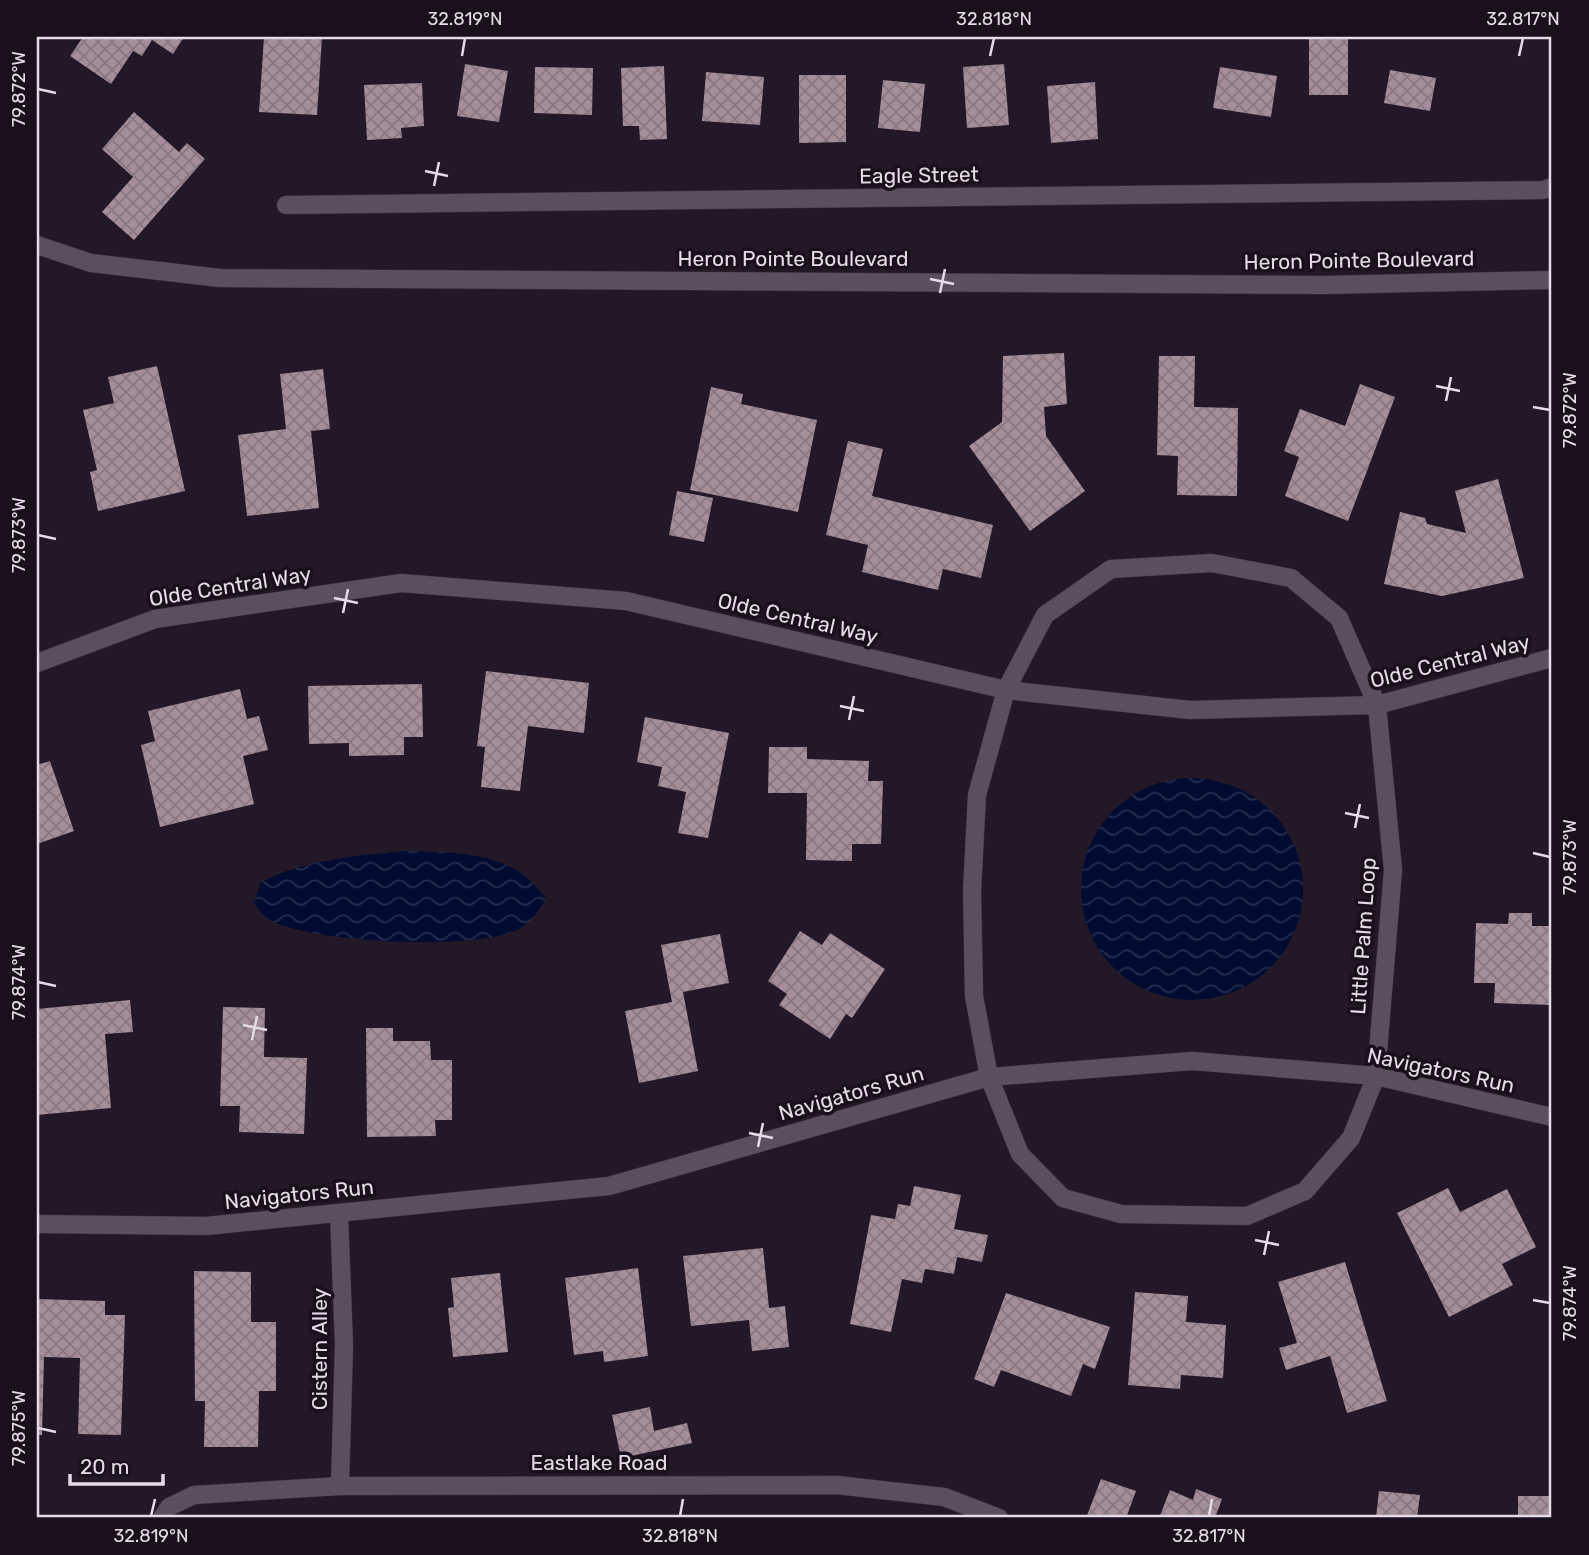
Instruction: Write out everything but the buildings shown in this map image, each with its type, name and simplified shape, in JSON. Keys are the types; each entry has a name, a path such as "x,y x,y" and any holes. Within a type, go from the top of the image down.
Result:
{"street":[{"name":"Eagle Street","path":"286,205 1543,190 1552,187"},
{"name":"Heron Pointe Boulevard","path":"37,245 91,263 220,278 1324,285 1552,280"},
{"name":"Little Palm Loop","path":"1212,562 1291,578 1339,618 1377,705 1394,870 1376,1076 1351,1138 1305,1191 1247,1216 1121,1214 1063,1198 1020,1154 989,1077 974,996 972,891 977,795 1006,690 1045,615 1111,569 1212,562"},
{"name":"Olde Central Way","path":"37,663 155,619 401,583 626,601 1006,690 1190,710 1377,705 1552,658"},
{"name":"Navigators Run","path":"37,1224 206,1226 609,1186 989,1077 1192,1061 1376,1076 1552,1117"},
{"name":"Cistern Alley","path":"339,1213 344,1345 340,1486"},
{"name":"Eastlake Road","path":"162,1518 169,1507 194,1495 340,1486 837,1485 944,1497 999,1518"}],"water":[{"path":"1181,778 1203,778 1235,786 1271,810 1295,846 1303,889 1295,932 1271,968 1235,992 1203,1000 1181,1000 1149,992 1121,975 1106,960 1089,932 1081,900 1081,878 1089,846 1106,818 1121,803 1149,786"},
{"path":"406,851 484,857 518,871 533,883 546,899 530,921 517,930 496,937 430,942 353,939 318,934 268,919 254,903 261,882 296,868 332,860"}]}
